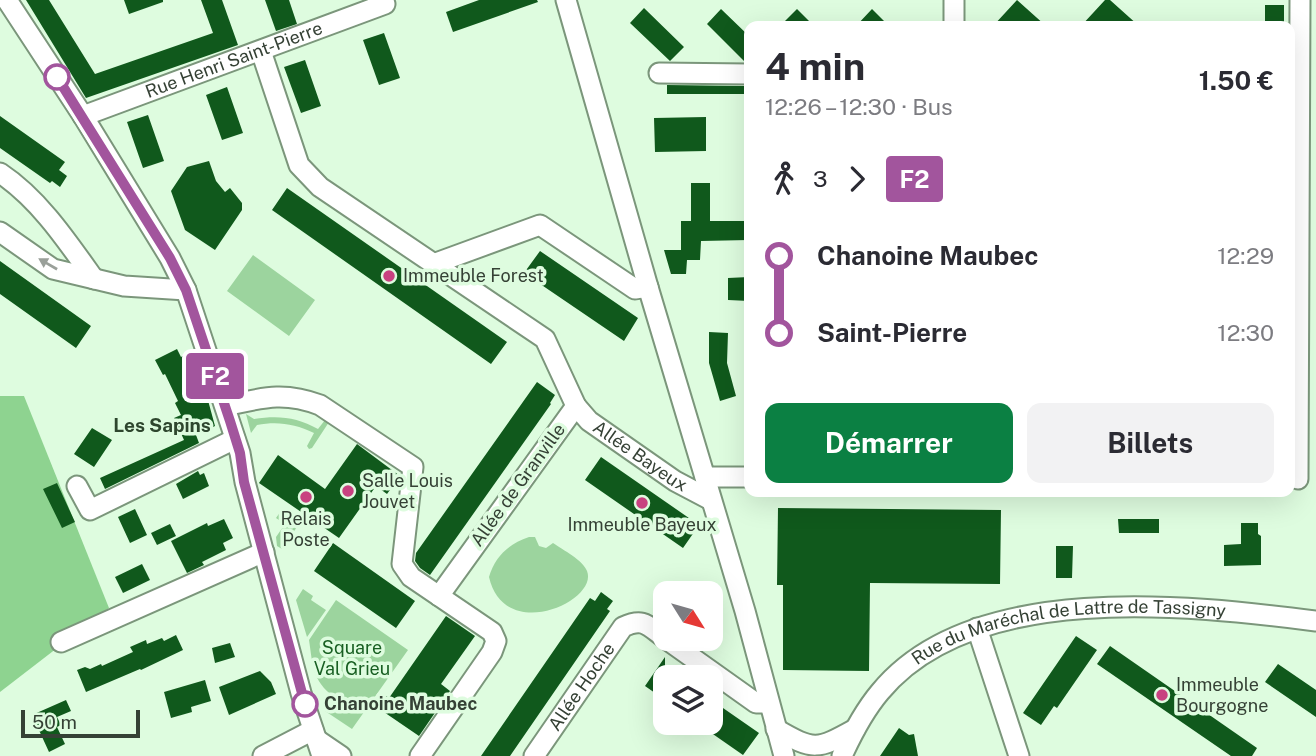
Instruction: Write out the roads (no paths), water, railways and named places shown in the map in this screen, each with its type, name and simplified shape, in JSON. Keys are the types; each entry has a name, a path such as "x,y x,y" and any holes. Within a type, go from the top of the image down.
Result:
{"street":[{"path":"7,0 83,116 170,258 186,290 235,439 317,742 341,756"},
{"path":"566,0 648,288 745,611 784,756"},
{"path":"954,0 954,21"},
{"path":"1300,0 1301,480"},
{"name":"Rue Henri Saint-Pierre","path":"83,116 385,4"},
{"name":"Allée de Granville","path":"261,51 299,165 320,187 545,339 576,406 439,596"},
{"path":"659,73 744,74"},
{"path":"0,173 14,182 59,230 94,279"},
{"path":"436,263 540,225 635,289 648,288"},
{"path":"0,232 54,269 124,286 186,290"},
{"path":"225,405 270,396 303,399 320,405 413,467 402,564 411,576 492,632 496,641 492,652 420,756"},
{"name":"Allée Bayeux","path":"576,406 589,421 675,481 711,500"},
{"path":"77,486 90,510 235,439"},
{"path":"705,477 744,477"},
{"path":"61,642 264,552"},
{"name":"Rue du Maréchal de Lattre de Tassigny","path":"842,756 855,729 880,691 899,673 939,645 977,628 1039,613 1183,607 1316,621"},
{"name":"Allée Hoche","path":"534,756 623,627 635,621 643,622 653,629"},
{"path":"977,628 1020,756"},
{"path":"684,651 757,704 768,702"},
{"name":"Rue du Maréchal de Lattre de Tassigny","path":"776,729 800,743 811,746 826,745 855,729"},
{"name":"Rue du Maréchal de Lattre de Tassigny","path":"831,756 855,729"},
{"path":"263,756 317,742"}],"place":[{"name":"Immeuble Forest","path":"389,276"},
{"name":"Salle Louis Jouvet","path":"348,491"},
{"name":"Relais Poste","path":"306,497"},
{"name":"Immeuble Bayeux","path":"642,503"},
{"name":"Immeuble Bourgogne","path":"1162,695"},
{"name":"Chanoine Maubec","path":"305,704"}],"district":[{"name":"Les Sapins","path":"162,425"}],"park label":[{"name":"Square Val Grieu","path":"352,658"}]}
